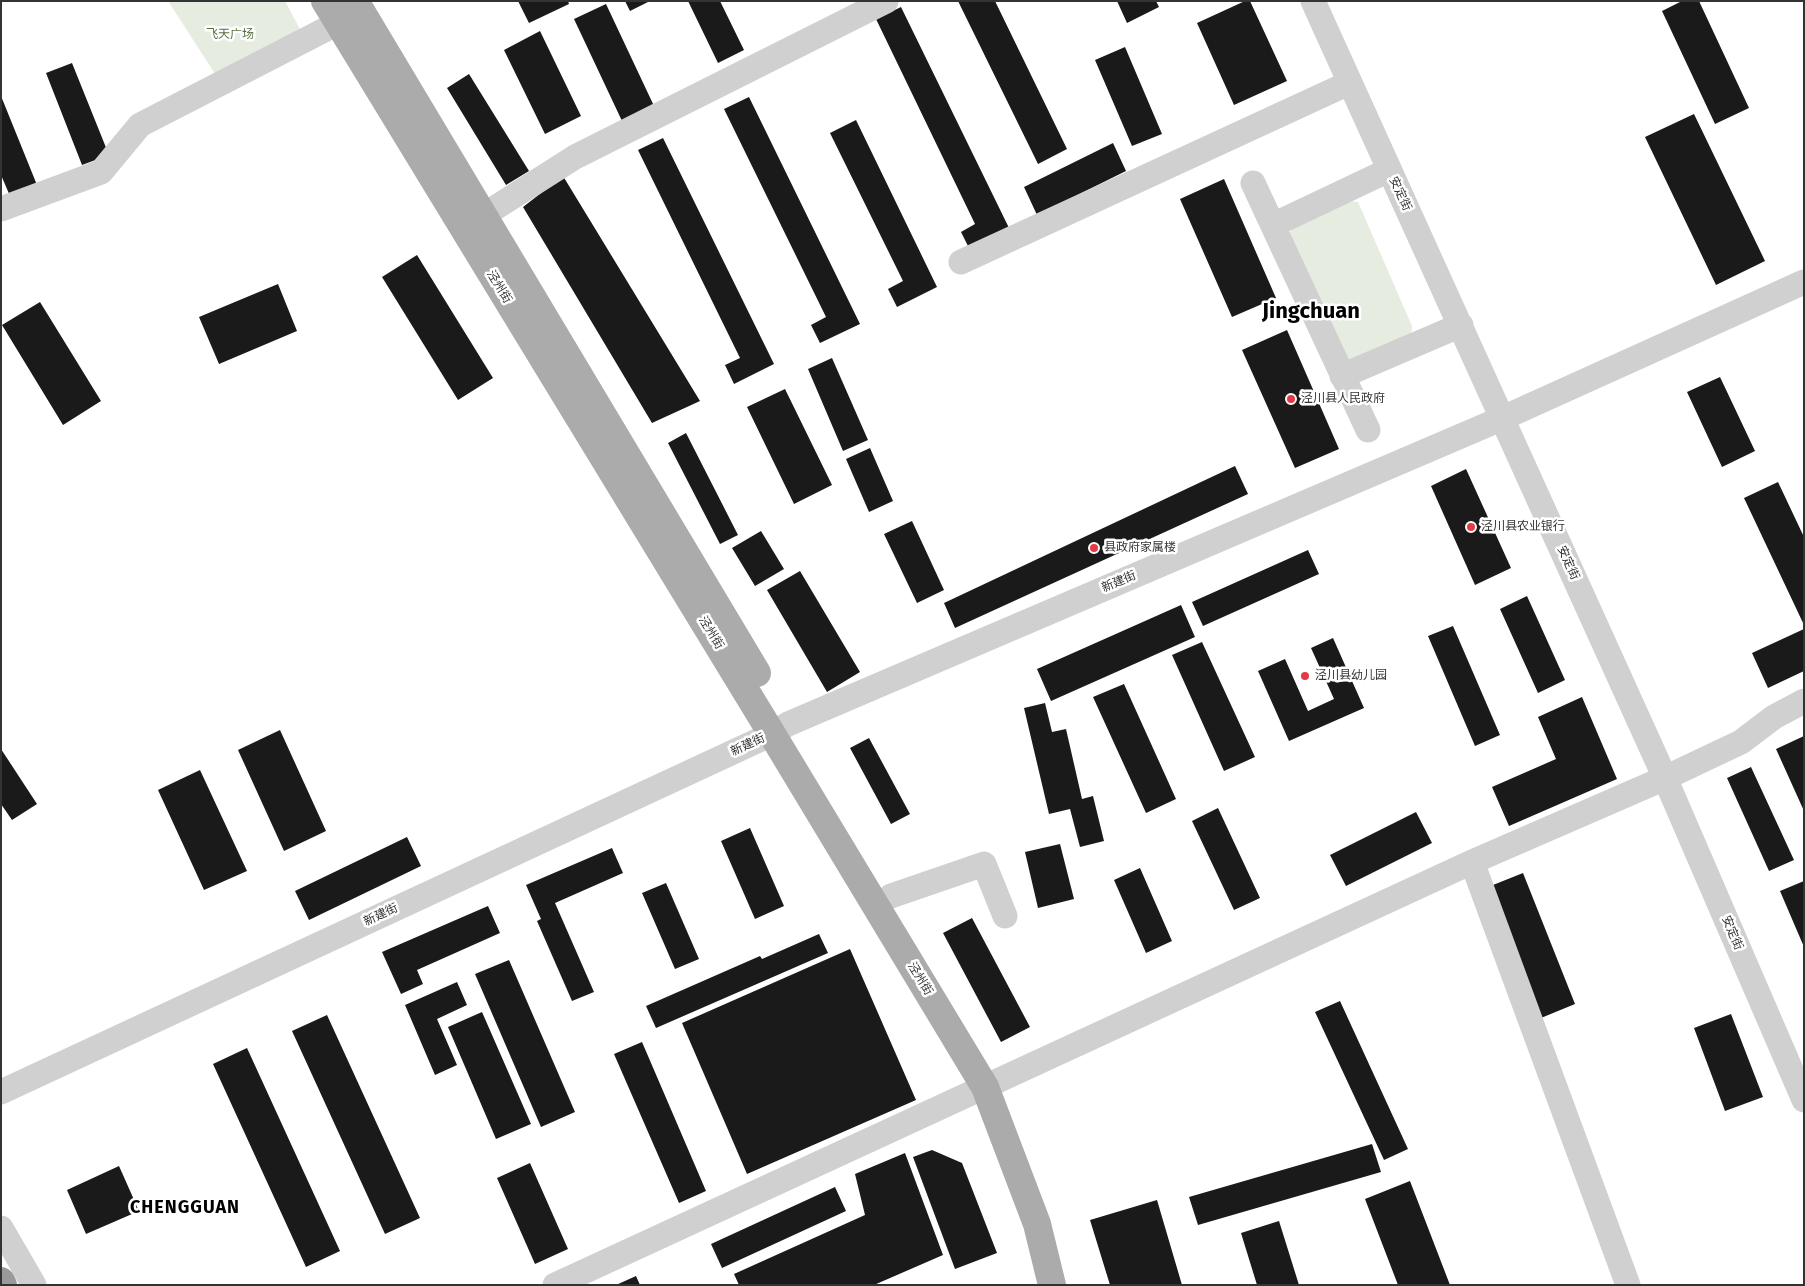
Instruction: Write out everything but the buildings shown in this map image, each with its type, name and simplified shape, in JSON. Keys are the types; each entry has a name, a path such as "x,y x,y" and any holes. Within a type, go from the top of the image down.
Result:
{"highway":[{"path":"1,1281 3,1285"}],"main road":[{"name":"泾州街","path":"355,1 484,215 780,729 891,896 993,1083 1056,1221 1071,1285"},
{"name":"泾州街","path":"331,12 780,729 993,1083 1038,1224 1052,1285"}],"street":[{"path":"484,215 575,157 886,1"},
{"name":"安定街","path":"1313,1 1504,418 1665,778 1804,1100"},
{"path":"1,209 101,172 140,125 331,12"},
{"path":"961,262 1349,83"},
{"path":"1273,225 1389,170"},
{"path":"1253,183 1368,430"},
{"name":"新建街","path":"1,1092 780,729 1504,418 1804,282"},
{"path":"1342,376 1461,325"},
{"path":"556,1285 1472,862 1665,778 1742,742 1774,717 1804,702"},
{"path":"1472,862 1628,1285"},
{"path":"891,896 984,864 1005,916"},
{"path":"1,1228 34,1285"}],"green space":[{"name":"飞天广场","path":"168,1 285,1 301,31 219,80"},
{"path":"1349,201 1358,202 1412,326 1411,336 1352,363 1345,359 1288,236 1292,228"}],"place":[{"name":"泾川县人民政府","path":"1291,399"},
{"name":"泾川县农业银行","path":"1471,527"},
{"name":"县政府家属楼","path":"1094,548"},
{"name":"泾川县幼儿园","path":"1305,676"}],"district":[{"name":"Jingchuan","path":"1311,312"},
{"name":"CHENGGUAN","path":"185,1208"}]}
